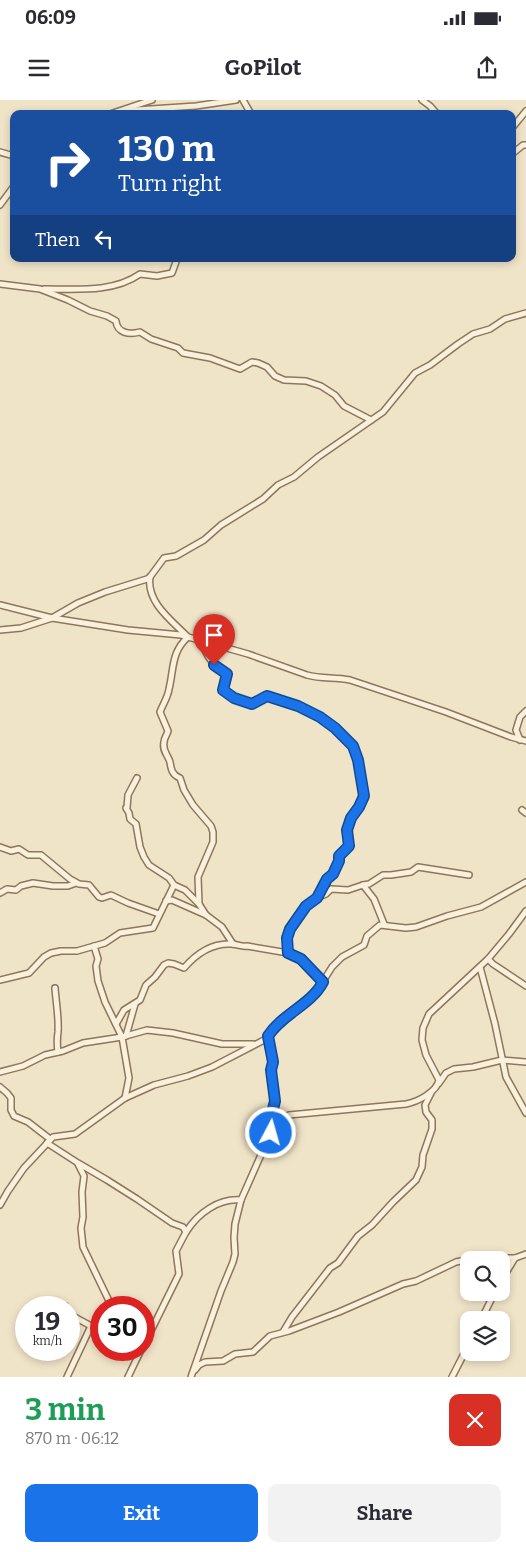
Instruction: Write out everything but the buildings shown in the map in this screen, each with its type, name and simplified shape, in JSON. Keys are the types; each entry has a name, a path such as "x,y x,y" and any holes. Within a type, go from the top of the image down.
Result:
{"street":[{"path":"124,110 152,100"},
{"path":"136,110 196,106 236,100"},
{"path":"422,100 434,110"},
{"path":"516,123 526,111"},
{"path":"0,205 10,191"},
{"path":"0,284 40,289 112,286 132,280 140,274 158,276 172,274 176,262"},
{"path":"40,289 116,320 116,327 121,332 132,334 140,332 151,339 178,348 184,353 210,358 240,369 252,362 258,363 267,367 275,376 284,380 306,381 321,386 335,395 344,406 371,420"},
{"path":"188,637 163,612 153,598 149,586 150,577 164,558 176,556 204,540 221,524 263,499 278,485 294,477 318,457 383,412 415,373 430,366 473,334 490,329 505,319 526,313"},
{"path":"0,630 21,628 52,618 78,603 150,577"},
{"path":"0,605 52,618 128,630 164,632 202,640 307,675 322,678 343,678 356,682 523,741"},
{"path":"188,637 182,642 172,666 169,691 160,712 168,731 164,741 164,751 170,761 169,766 176,777 180,778 184,790 193,805 211,826 213,832 213,842 198,878 199,904"},
{"path":"202,640 210,660 227,674 223,690 228,695 252,704 267,696 290,702 320,717 335,728 353,746 358,760 364,796 351,818 347,830 349,846 339,856 339,861 333,874 327,879 317,898"},
{"path":"523,741 516,730 520,717 526,711"},
{"path":"137,778 128,795 128,808 126,808 130,819 136,824 140,847 146,861 151,867 169,878 174,885 185,890 199,904 206,915"},
{"path":"0,847 11,851 19,850 28,854 44,856 48,862 67,877 77,883 89,885 99,897 111,895 159,914"},
{"path":"288,953 287,938 290,929 306,906 331,889 348,890 369,884 383,875 410,872 418,867 469,875"},
{"path":"0,1205 24,1168 53,1137 75,1134 125,1098 154,1085 183,1078 212,1067 268,1036 276,1025 317,991 332,967 342,957 364,945 365,938 377,927 384,924 398,928 416,927 481,907 526,882"},
{"path":"0,893 10,889 16,890 21,886 33,883 45,886 68,886 77,883"},
{"path":"0,980 29,973 44,957 51,953 61,951 77,952 105,943 120,933 152,928 174,885"},
{"path":"363,885 374,899 384,924"},
{"path":"166,901 172,900 206,915 222,927 232,944"},
{"path":"439,1083 423,1046 422,1032 424,1024 433,1009 488,959 510,934 526,911"},
{"path":"116,1024 122,1012 142,998 146,985 164,965 168,963 184,968 194,957 208,948 220,945 232,944 241,947 247,946 288,953 301,959 323,982"},
{"path":"94,946 98,958 96,966 98,981 105,1002 124,1037 129,1078 125,1098"},
{"path":"488,959 492,964 526,986"},
{"path":"480,967 507,1081 526,1113"},
{"path":"55,988 58,1016 56,1040 58,1052"},
{"path":"124,1037 135,1004"},
{"path":"0,1072 13,1070 46,1055 88,1041 124,1037 142,1031 153,1030 173,1033 222,1044 253,1044"},
{"path":"192,1375 233,1262 235,1224 241,1200 272,1128 271,1117 275,1101 271,1070 273,1062 268,1036"},
{"path":"272,1128 289,1115 406,1104 417,1101 432,1090 446,1073 451,1070 502,1060 526,1062"},
{"path":"0,1087 11,1098 11,1110 14,1116 31,1124 48,1141 78,1163 172,1223 183,1227 186,1232"},
{"path":"283,1332 292,1317 330,1268 338,1262 358,1236 372,1225 416,1180 422,1167 423,1155 432,1129 432,1120 426,1112 425,1105 432,1090"},
{"path":"78,1163 84,1176 81,1228 84,1247 107,1296"},
{"path":"155,1323 179,1274 176,1251 193,1222 208,1208 233,1199 241,1200"},
{"path":"192,1375 203,1362 223,1361 235,1354 253,1352 270,1336 339,1312 403,1284 416,1281 456,1262 476,1258 515,1258 526,1254"},
{"path":"510,1266 515,1258"},
{"path":"80,1320 91,1326 80,1349"},
{"path":"67,1377 75,1361"},
{"path":"128,1377 136,1361"},
{"path":"452,1377 460,1361"}],"route":[{"path":"214,665 227,674 223,690 228,695 252,704 267,696 290,702 314,713 335,728 353,746 358,760 364,796 351,818 347,830 349,846 339,856 339,861 333,874 327,879 317,898 306,906 288,933 288,953 301,959 323,982 317,991 276,1025 268,1036 273,1062 271,1070 275,1101 271,1117 271,1133"}]}
